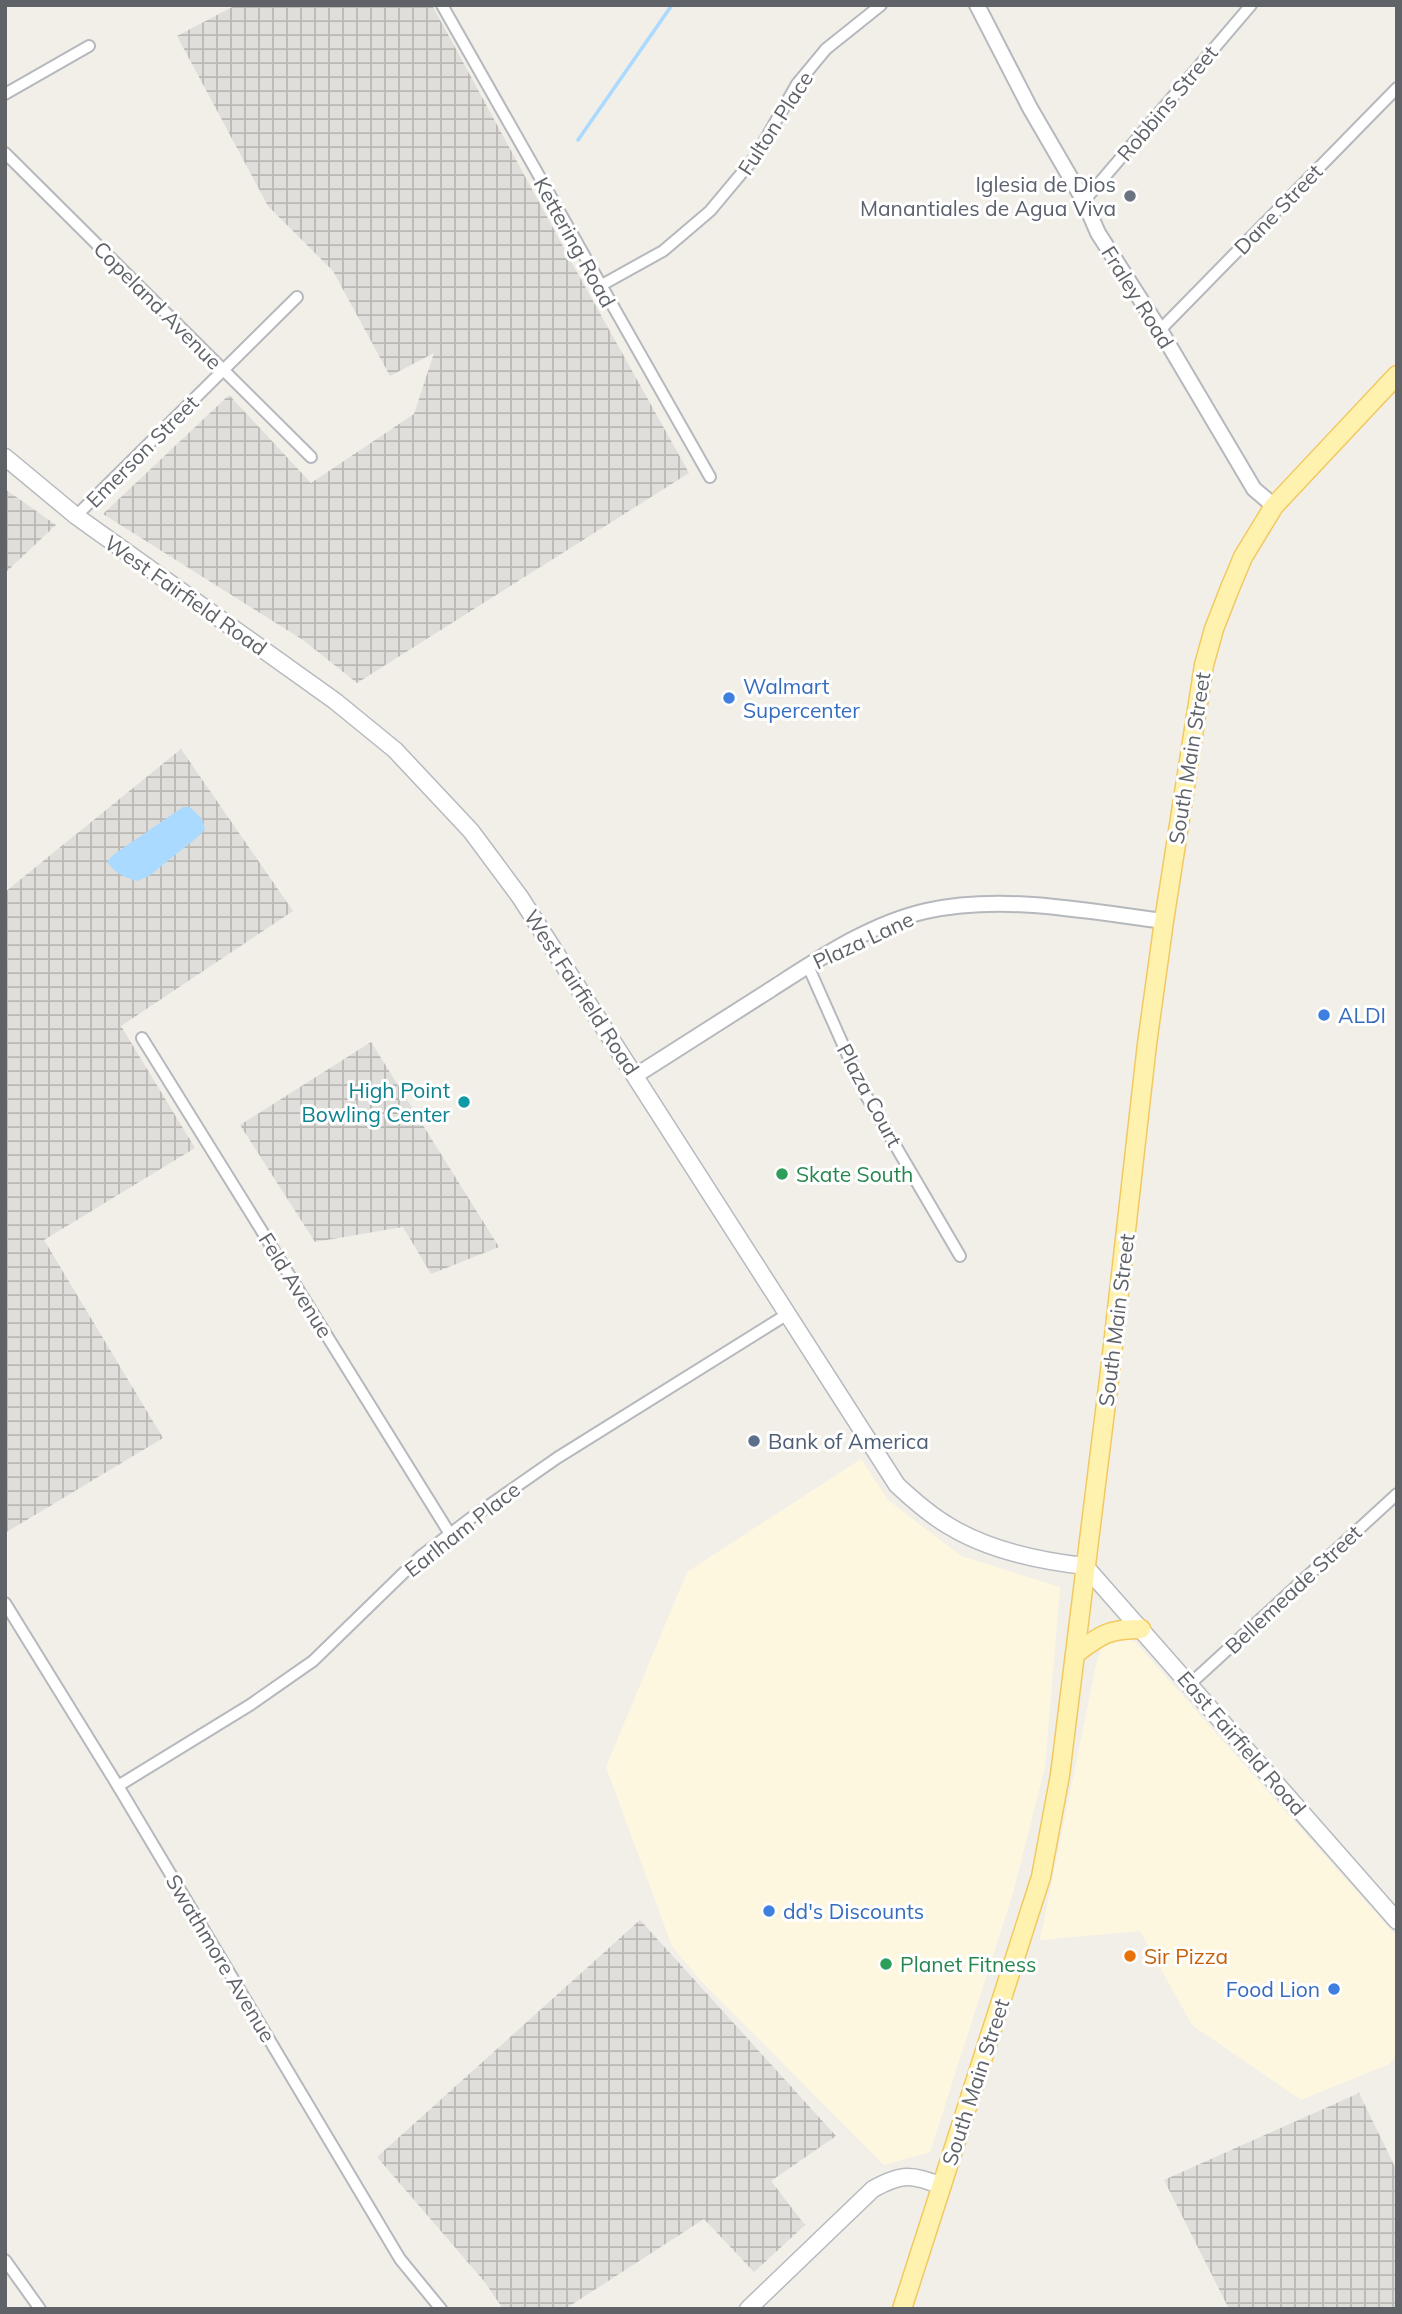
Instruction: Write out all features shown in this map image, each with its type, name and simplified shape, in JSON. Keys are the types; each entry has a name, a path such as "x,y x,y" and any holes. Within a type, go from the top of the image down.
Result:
{"main road":[{"name":"South Main Street","path":"902,2309 1041,1877 1060,1775 1164,921 1197,705 1214,629 1234,578 1274,506 1397,375"},
{"name":"West Fairfield Road","path":"5,457 76,516 335,701 395,750 488,852 520,897 897,1485 950,1527 980,1541 1025,1555 1086,1566"},
{"name":"East Fairfield Road","path":"1086,1566 1397,1921"},
{"path":"1075,1654 1100,1635 1114,1629 1141,1629"},
{"path":"748,2309 873,2189 891,2179 916,2176 942,2186"}],"street":[{"name":"Kettering Road","path":"442,5 710,478"},
{"name":"Fulton Place","path":"600,286 663,251 710,211 756,156 797,84 826,49 881,5"},
{"name":"Fraley Road","path":"977,5 1030,108 1084,201 1098,233 1160,330 1254,489 1274,506"},
{"name":"Robbins Street","path":"1084,201 1251,5"},
{"path":"5,94 89,46"},
{"name":"Dane Street","path":"1160,330 1397,88"},
{"name":"Copeland Avenue","path":"5,153 311,457"},
{"name":"Emerson Street","path":"76,516 297,297"},
{"name":"Plaza Lane","path":"635,1076 807,966 863,935 925,911 984,904 1030,904 1164,921"},
{"name":"Plaza Court","path":"807,966 864,1092 960,1256"},
{"name":"Feld Avenue","path":"142,1038 450,1534"},
{"name":"Earlham Place","path":"118,1786 250,1705 313,1661 421,1556 557,1458 786,1315"},
{"name":"Bellemeade Street","path":"1190,1684 1397,1494"},
{"name":"Swathmore Avenue","path":"5,1603 118,1786 400,2259 441,2309"},
{"path":"5,2260 40,2309"}],"shaded area":[{"path":"236,5 432,5 689,473 357,683 303,640 103,514 229,395 311,483 414,414 434,353 390,376 333,271 268,206 177,36"},
{"path":"5,489 56,525 5,573"},
{"path":"181,749 293,911 121,1026 195,1148 44,1240 163,1438 5,1533 5,892"},
{"path":"371,1042 499,1247 431,1274 403,1227 315,1242 240,1125"},
{"path":"861,1459 888,1500 961,1556 1060,1587 1045,1767 1013,1893 930,2152 884,2165 702,1982 672,1946 606,1767 687,1572"},
{"path":"1124,1636 1136,1643 1397,1937 1397,2056 1389,2064 1301,2100 1192,2025 1140,1931 1040,1940 1097,1660 1103,1644"},
{"path":"640,1920 836,2136 771,2181 805,2225 754,2272 704,2219 565,2309 503,2309 484,2281 377,2157"},
{"path":"1359,2093 1397,2171 1397,2309 1229,2309 1164,2180"}],"water":[{"path":"183,807 190,807 202,819 205,829 149,876 137,881 132,880 117,872 107,862 113,855"}],"waterway":[{"path":"578,140 672,5"}],"place":[{"name":"Iglesia de Dios Manantiales de Agua Viva","path":"1130,196"},
{"name":"Walmart Supercenter","path":"729,698"},
{"name":"ALDI","path":"1324,1015"},
{"name":"High Point Bowling Center","path":"464,1102"},
{"name":"Skate South","path":"782,1174"},
{"name":"Bank of America","path":"754,1441"},
{"name":"dd's Discounts","path":"769,1911"},
{"name":"Sir Pizza","path":"1130,1956"},
{"name":"Planet Fitness","path":"886,1964"},
{"name":"Food Lion","path":"1334,1989"}]}
